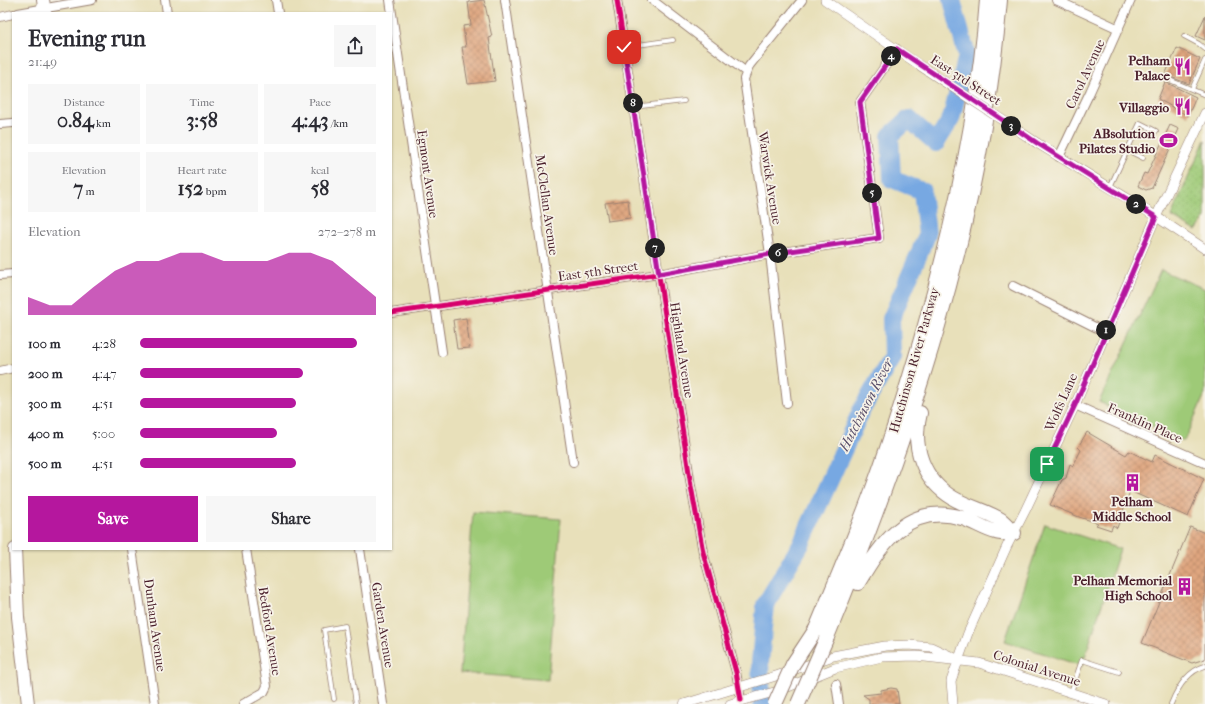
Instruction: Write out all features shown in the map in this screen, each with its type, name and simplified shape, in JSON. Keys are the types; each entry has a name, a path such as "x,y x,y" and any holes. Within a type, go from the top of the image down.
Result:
{"highway":[{"name":"Hutchinson River Parkway","path":"798,704 821,633 881,468 931,304 955,207 969,135 981,59 987,0"},
{"name":"Hutchinson River Parkway","path":"784,704 821,633 835,617 881,503 927,366 952,274 970,194 989,90 1000,0"},
{"path":"927,366 916,433 918,451 925,469 934,482 948,495 1000,520 1014,533"},
{"path":"835,617 883,544 898,529 914,520 931,515 950,515 966,519 996,532 1014,533"},
{"path":"776,697 793,664 821,633"}],"main road":[{"path":"15,550 18,617 28,704"}],"street":[{"path":"22,12 44,7 92,0"},
{"path":"165,0 167,12"},
{"path":"276,0 278,12"},
{"name":"Egmont Avenue","path":"390,0 392,12"},
{"name":"McClellan Avenue","path":"505,0 573,462"},
{"name":"Highland Avenue","path":"617,0 691,486 703,552 744,699"},
{"path":"652,0 746,72 749,66 802,0"},
{"name":"East 3rd Street","path":"825,0 919,65 1037,143 1205,249"},
{"path":"1056,0 1119,29"},
{"name":"Carol Avenue","path":"1059,157 1131,0"},
{"path":"0,17 12,14"},
{"name":"Egmont Avenue","path":"392,14 442,352"},
{"name":"East 5th Street","path":"392,313 547,289 659,274 770,254 879,238 860,102 897,49"},
{"name":"Warwick Avenue","path":"746,72 744,79 745,93 770,254 787,403"},
{"name":"Wolfs Lane","path":"953,704 952,681 968,633 1007,546 1075,405 1105,332 1156,217 1205,113"},
{"path":"0,124 12,123"},
{"path":"0,275 12,274"},
{"path":"1013,286 1105,332"},
{"path":"0,371 12,368"},
{"name":"Franklin Place","path":"1075,405 1205,462"},
{"name":"Dunham Avenue","path":"132,550 155,704"},
{"name":"Bedford Avenue","path":"243,704 264,692 266,686 246,550"},
{"name":"Garden Avenue","path":"360,550 383,702"},
{"name":"Colonial Avenue","path":"684,704 779,675 833,656 885,646 909,645 931,647 959,661"},
{"name":"Colonial Avenue","path":"730,704 744,699 776,697 836,668 882,657 916,656 979,663 1106,704"},
{"path":"836,684 839,704"}],"lane":[{"path":"1184,36 1205,49"},
{"path":"624,47 673,40"},
{"path":"1192,89 1205,60"},
{"path":"1165,78 1205,95"},
{"path":"633,107 684,100"},
{"path":"1110,188 1140,123 1156,131"},
{"path":"1127,150 1143,158"},
{"path":"334,699 324,630 345,626 356,704"},
{"path":"1071,692 1082,660 1119,672"},
{"path":"1171,704 1176,691 1186,679 1205,666"}],"green space":[{"path":"1205,140 1205,218 1196,231 1171,216"},
{"path":"1161,270 1205,289 1205,394 1184,441 1099,402"},
{"path":"473,512 561,519 548,680 460,673"},
{"path":"1045,524 1120,549 1082,666 1005,641"}],"building":[{"path":"484,0 492,37 489,38 495,81 468,84 462,47 466,47 463,26 471,25 468,2"},
{"path":"1205,16 1205,40 1196,36"},
{"name":"Pelham Palace","path":"1177,48 1200,59 1189,84 1165,75"},
{"name":"Villaggio","path":"1165,82 1196,97 1188,116 1158,99"},
{"path":"1170,125 1179,129 1152,188 1146,190 1138,186 1144,173 1147,174"},
{"path":"628,200 630,218 608,221 605,203"},
{"path":"466,318 470,348 457,349 453,320"},
{"name":"Pelham Middle School","path":"1087,432 1126,455 1129,451 1152,462 1155,455 1204,479 1188,517 1130,491 1117,528 1113,525 1111,530 1096,525 1098,523 1050,505 1062,480 1066,478 1070,464 1073,466 1081,450 1078,447"},
{"name":"Pelham Memorial High School","path":"1190,527 1205,533 1205,659 1192,663 1142,643"},
{"path":"891,688 897,689 899,704 869,704 869,699 863,695 881,693 881,690"}],"waterway":[{"name":"Hutchinson River","path":"762,704 760,663 765,605 801,544 861,411 892,357 891,319 927,235 922,191 892,179 890,136 909,119 936,143 951,119 967,56 952,0"}],"cycle path":[{"path":"617,0 691,486 703,552 736,672 741,700"},
{"path":"392,313 659,274 770,254 879,238 860,102 897,49"}],"place":[{"name":"Pelham Palace","path":"1183,67"},
{"name":"Villaggio","path":"1182,107"},
{"name":"ABsolution Pilates Studio","path":"1168,140"},
{"name":"Pelham Middle School","path":"1132,482"},
{"name":"Pelham Memorial High School","path":"1185,587"}],"route":[{"path":"624,47 659,274 770,254 879,238 860,102 897,49 1037,143 1156,217 1105,332 1075,405 1047,464"}]}
